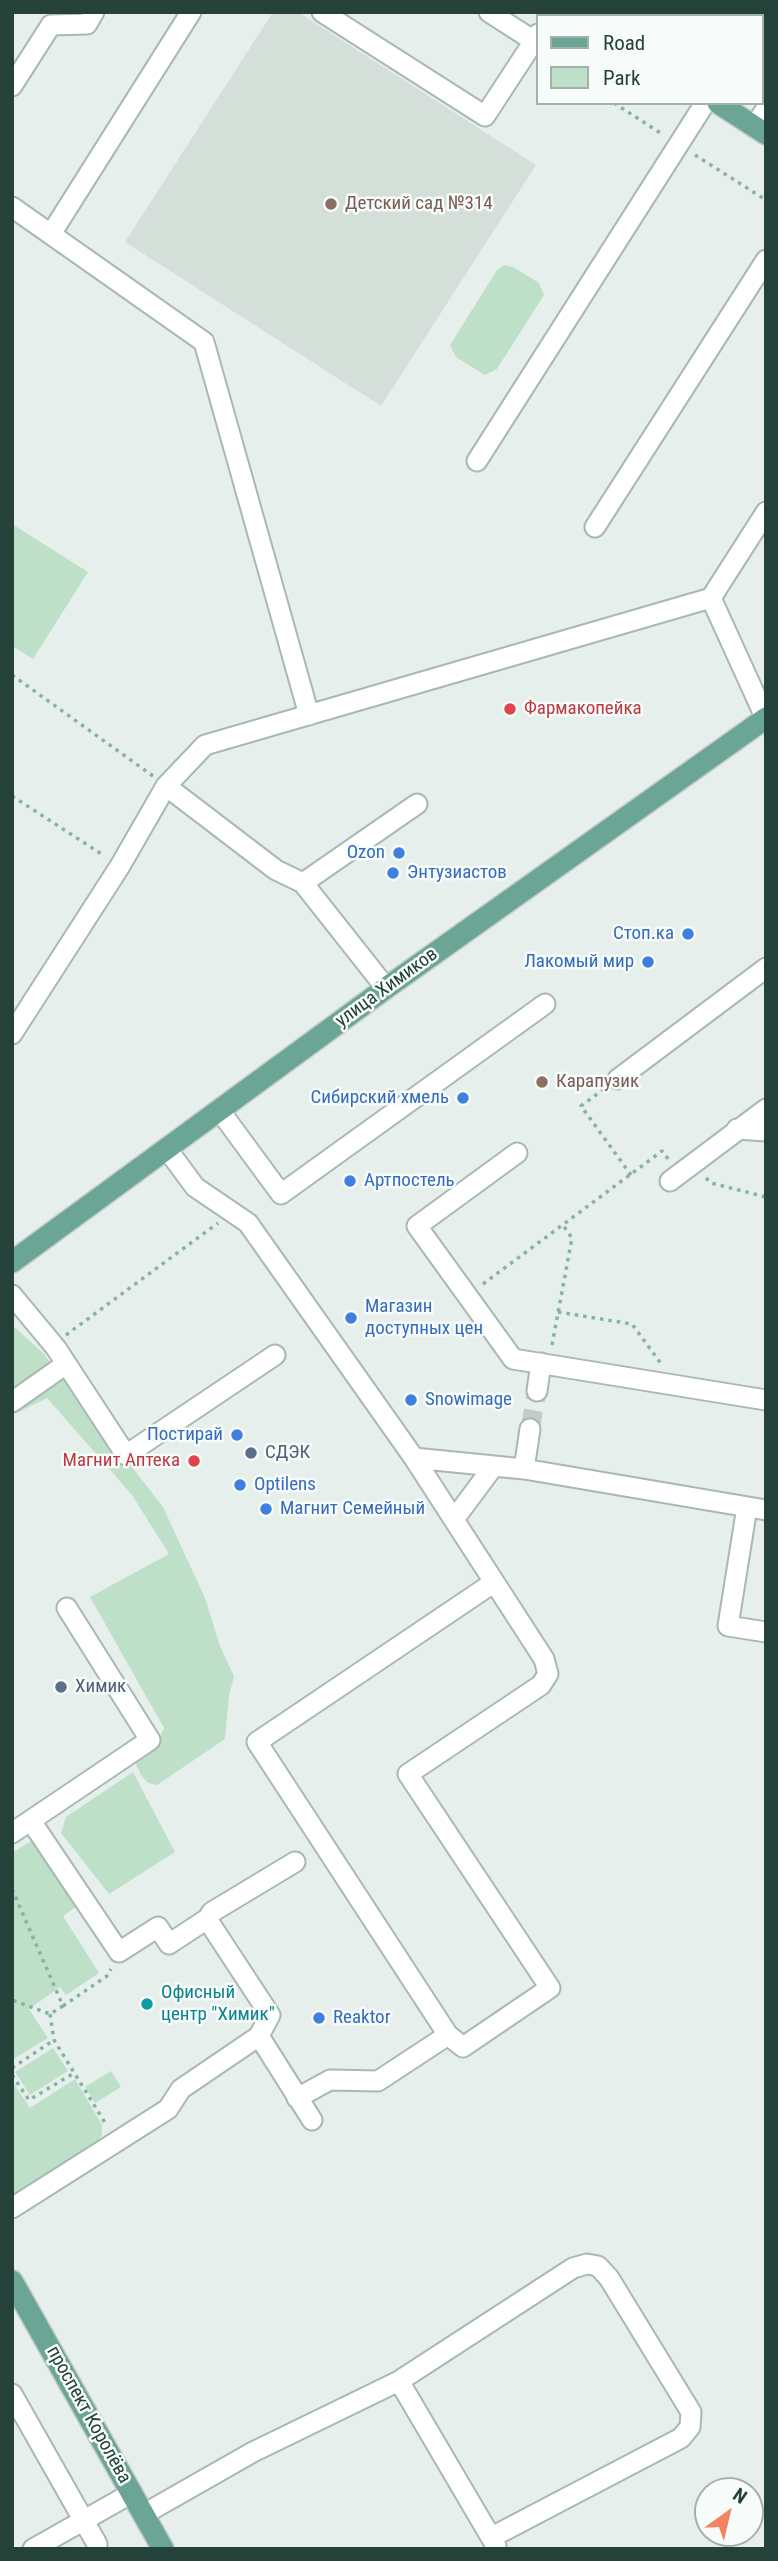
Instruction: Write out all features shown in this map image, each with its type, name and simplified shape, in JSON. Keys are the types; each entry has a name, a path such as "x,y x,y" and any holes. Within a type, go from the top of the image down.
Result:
{"main road":[{"path":"722,105 762,123"},
{"name":"улица Химиков","path":"12,1262 386,988 766,719"},
{"name":"проспект Королёва","path":"12,2281 163,2549"}],"lane":[{"path":"12,86 51,25 87,24 94,12"},
{"path":"51,234 191,12"},
{"path":"322,12 485,116 536,37 489,12"},
{"path":"477,461 704,105"},
{"path":"12,207 204,342 309,715"},
{"path":"595,527 766,260"},
{"path":"12,1034 120,866 166,786 205,745 711,598 766,512"},
{"path":"711,598 766,719"},
{"path":"166,786 276,870 303,883 386,988"},
{"path":"303,883 417,804"},
{"path":"618,1079 766,968"},
{"path":"220,1111 281,1194 545,1004"},
{"path":"681,1173 766,1109"},
{"path":"737,1129 766,1131"},
{"path":"167,1149 195,1187 231,1214 248,1223 455,1518 462,1536 494,1583 544,1659 548,1674 541,1685 408,1774 550,1989 463,2047 448,2035 257,1742 494,1583"},
{"path":"517,1153 417,1226 513,1359 766,1400"},
{"path":"12,1295 61,1356 126,1455 275,1355"},
{"path":"12,1402 61,1356"},
{"path":"537,1391 545,1364"},
{"path":"524,1469 530,1429"},
{"path":"414,1458 524,1469 756,1508 728,1626 766,1632"},
{"path":"455,1518 493,1467"},
{"path":"12,1833 150,1740 67,1608"},
{"path":"30,1821 119,1952 158,1927 169,1944 208,1919 212,1912 295,1862"},
{"path":"12,2208 168,2109 181,2089 259,2036 270,2015 208,1919"},
{"path":"298,2098 330,2080 378,2081 448,2035"},
{"path":"259,2036 312,2120"},
{"path":"144,2514 253,2452 399,2381 573,2268 587,2264 598,2266 609,2278 691,2412 690,2427 681,2438 495,2543 399,2381"},
{"path":"12,2394 97,2544"},
{"path":"33,2549 132,2493"}],"path":[{"path":"12,675 166,786"},
{"path":"12,796 120,866"},
{"path":"618,1079 581,1105 631,1175"},
{"path":"467,1295 662,1151 681,1173 766,1197"},
{"path":"61,1356 68,1332 231,1214"},
{"path":"545,1364 572,1238 563,1224"},
{"path":"558,1312 632,1324 678,1386"},
{"path":"12,1889 62,2006"},
{"path":"50,2014 107,1976 119,1952"},
{"path":"12,2000 50,2014"},
{"path":"50,2014 54,2040 116,2142"},
{"path":"12,2068 54,2040"},
{"path":"12,2075 29,2101 74,2073"}],"shaded area":[{"name":"Детский сад №314","path":"273,12 298,12 536,165 381,406 125,242"}],"green space":[{"path":"764,26 766,27 764,87"},
{"path":"504,265 513,267 539,283 544,295 497,369 485,375 456,357 450,345 497,270"},
{"path":"12,524 88,572 33,659 12,646"},
{"path":"12,1325 43,1353 163,1507 205,1598 220,1646 234,1676 229,1696 225,1739 157,1785 148,1783 135,1762 155,1747 164,1728 90,1597 169,1554 132,1495 47,1398 12,1415"},
{"path":"133,1772 175,1852 109,1894 61,1833 66,1817"},
{"path":"34,1839 77,1906 63,1916 99,1973 66,1995 60,1987 29,2009 48,2038 12,2060 12,1853"},
{"path":"53,2048 68,2071 30,2095 15,2072"},
{"path":"111,2071 121,2087 95,2103 85,2087"},
{"path":"75,2079 102,2125 102,2135 91,2151 14,2198 12,2081 30,2108"}],"tunnel":[{"path":"530,1429 537,1391"}],"place":[{"name":"Детский сад №314","path":"331,204"},
{"name":"Фармакопейка","path":"510,709"},
{"name":"Ozon","path":"399,853"},
{"name":"Энтузиастов","path":"393,873"},
{"name":"Стоп.ка","path":"688,934"},
{"name":"Лакомый мир","path":"648,962"},
{"name":"Карапузик","path":"542,1082"},
{"name":"Сибирский хмель","path":"463,1098"},
{"name":"Артпостель","path":"350,1181"},
{"name":"Магазин доступных цен","path":"351,1318"},
{"name":"Snowimage","path":"411,1400"},
{"name":"Постирай","path":"237,1435"},
{"name":"СДЭК","path":"251,1453"},
{"name":"Магнит Аптека","path":"194,1461"},
{"name":"Optilens","path":"240,1485"},
{"name":"Магнит Семейный","path":"266,1509"},
{"name":"Химик","path":"61,1687"},
{"name":"Офисный центр \"Химик\"","path":"147,2004"},
{"name":"Reaktor","path":"319,2018"}]}
